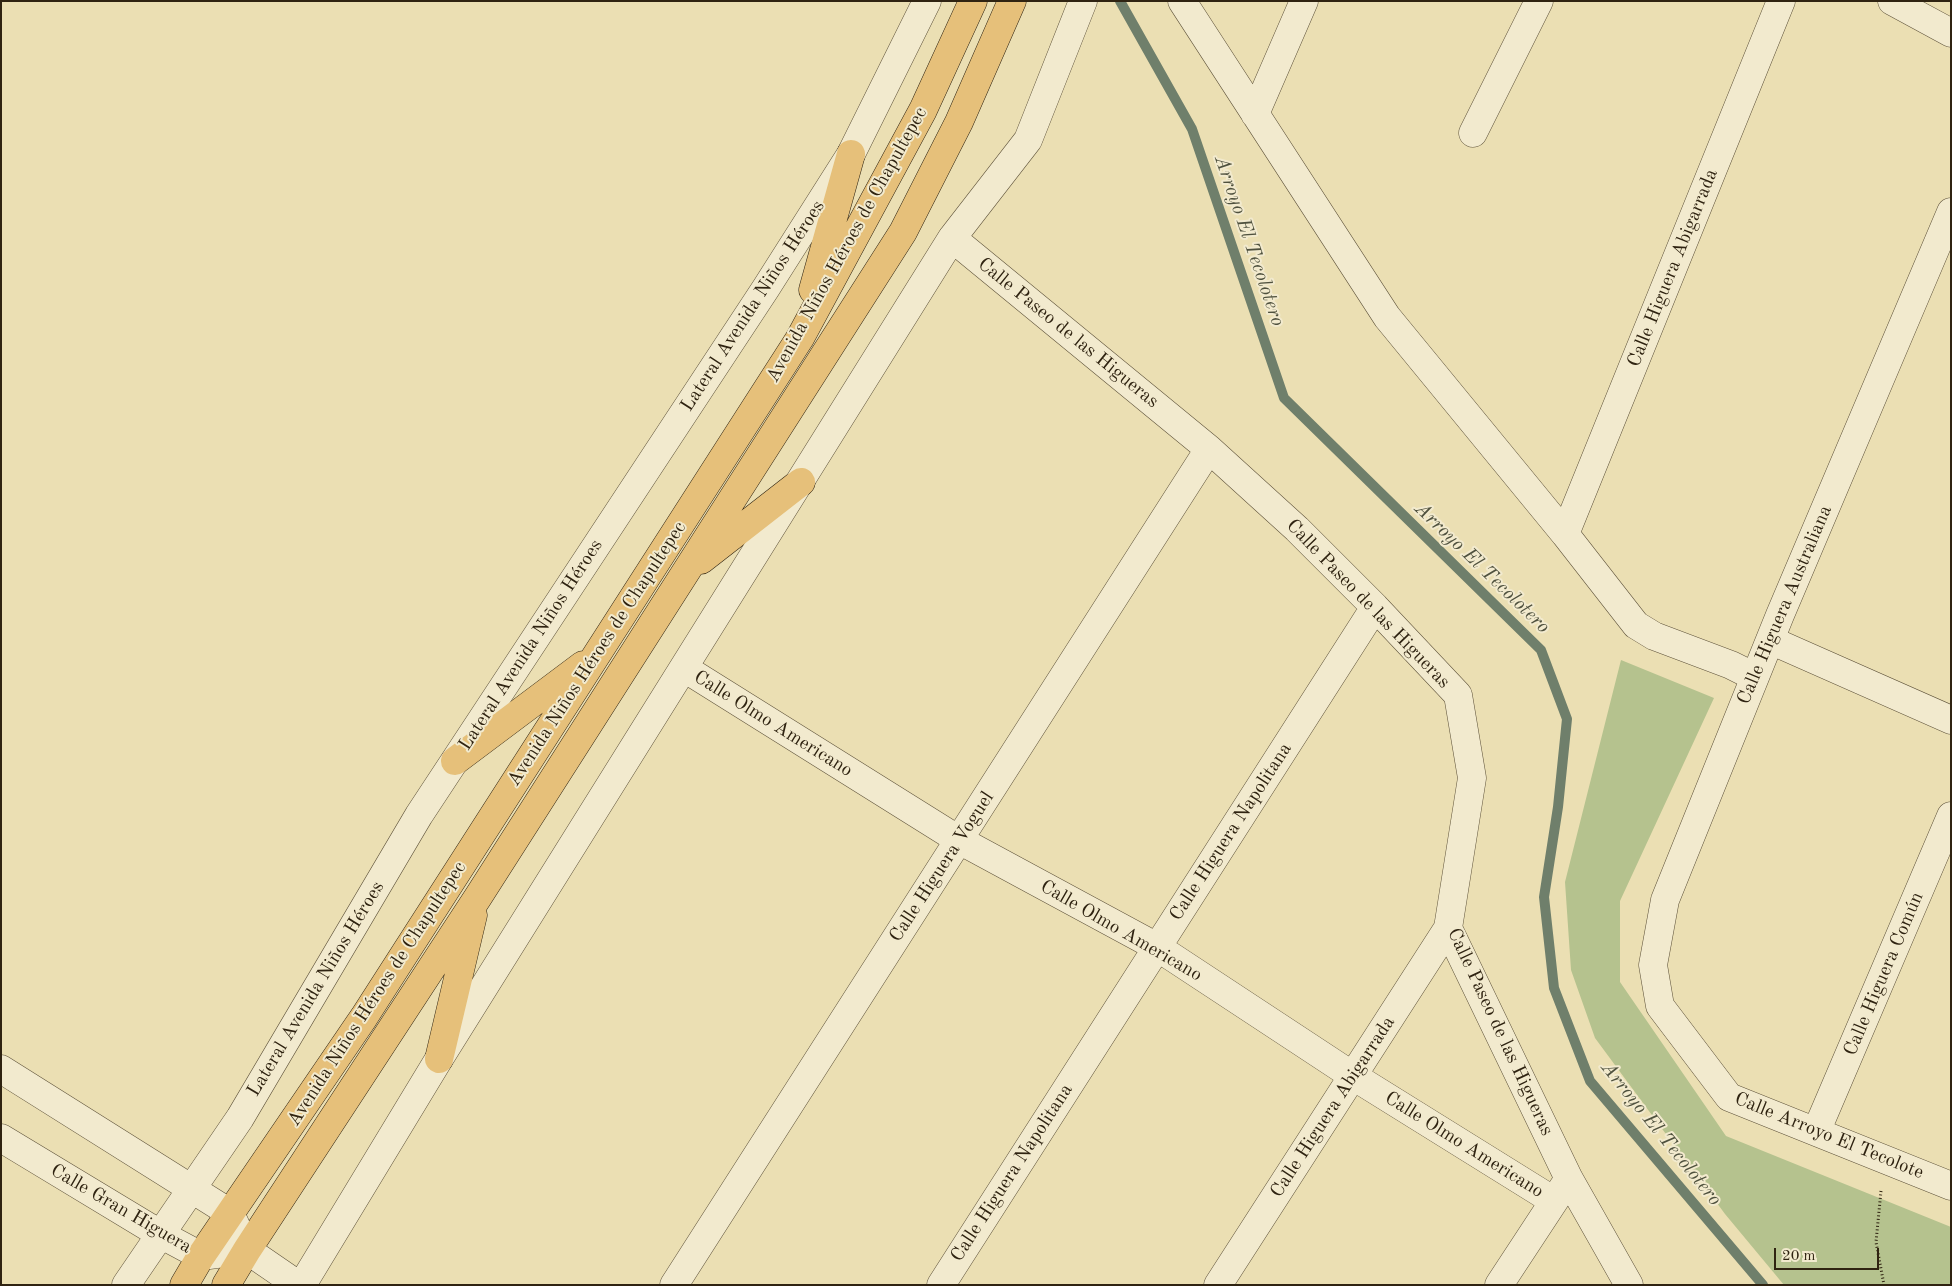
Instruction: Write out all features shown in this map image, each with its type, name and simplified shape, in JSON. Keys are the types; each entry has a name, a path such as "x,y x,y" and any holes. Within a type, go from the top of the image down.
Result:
{"main road":[{"name":"Avenida Niños Héroes de Chapultepec","path":"184,1285 201,1256 364,1017 800,338 923,110 973,1"},
{"name":"Avenida Niños Héroes de Chapultepec","path":"226,1285 246,1250 478,897 903,232 959,122 1012,1"},
{"path":"800,338 851,154"},
{"path":"684,573 801,482"},
{"path":"455,761 597,655"},
{"path":"439,1060 478,897"}],"street":[{"name":"Lateral Avenida Niños Héroes","path":"126,1285 240,1118 419,816 766,288 851,154 927,1"},
{"path":"1,1069 230,1213 246,1250 300,1285 952,238 1028,140 1084,1"},
{"path":"1182,1 1387,317 1565,534 1636,625 1654,636 1755,677"},
{"path":"1255,114 1304,1"},
{"path":"1473,133 1539,1"},
{"name":"Calle Higuera Abigarrada","path":"1565,534 1782,1"},
{"path":"1892,1 1951,32"},
{"name":"Calle Higuera Australiana","path":"1660,1006 1653,965 1665,900 1770,640 1951,212"},
{"name":"Calle Paseo de las Higueras","path":"952,238 1209,449 1297,529 1375,607 1458,695 1472,778 1448,928 1561,1190 1629,1285"},
{"name":"Calle Higuera Voguel","path":"674,1285 1209,449"},
{"name":"Calle Higuera Napolitana","path":"941,1285 1375,607"},
{"path":"1770,640 1951,720"},
{"name":"Calle Olmo Americano","path":"684,668 959,840 1157,947 1352,1076 1561,1190"},
{"name":"Calle Higuera Común","path":"1816,1132 1951,816"},
{"name":"Calle Higuera Abigarrada","path":"1218,1285 1448,928"},
{"name":"Calle Arroyo El Tecolote","path":"1660,1006 1729,1096 1951,1186"},
{"name":"Calle Gran Higuera","path":"1,1138 160,1234 201,1256 246,1250"},
{"path":"1499,1285 1561,1190"}],"path":[{"path":"1882,1188 1876,1242 1884,1285"}],"green space":[{"path":"1621,660 1714,698 1620,901 1620,982 1726,1136 1951,1227 1951,1285 1784,1285 1725,1214 1595,1038 1571,970 1565,882"}],"waterway":[{"name":"Arroyo El Tecolotero","path":"1120,1 1192,129 1284,398 1541,650 1567,719 1558,807 1544,897 1554,988 1590,1081 1763,1285"}]}
